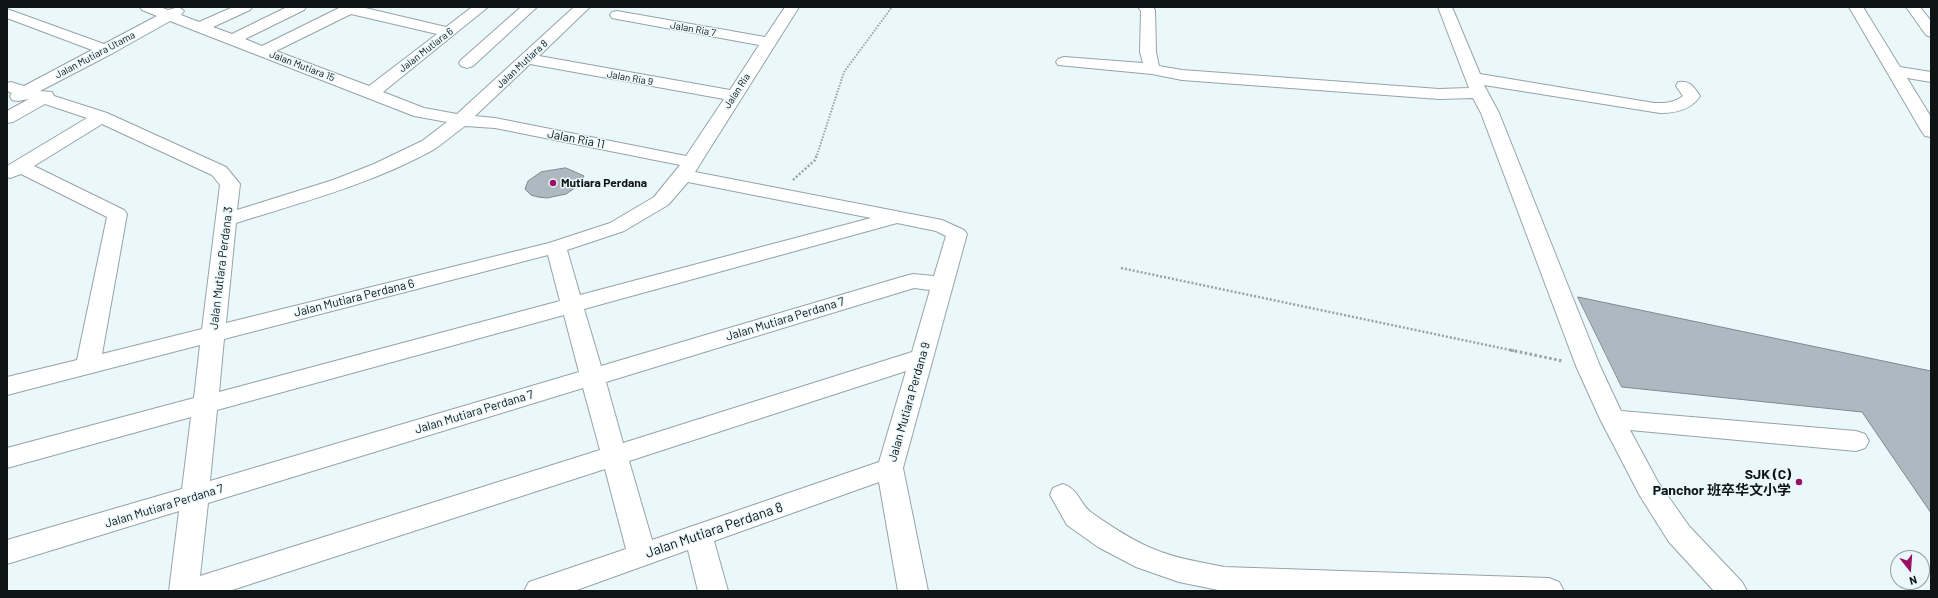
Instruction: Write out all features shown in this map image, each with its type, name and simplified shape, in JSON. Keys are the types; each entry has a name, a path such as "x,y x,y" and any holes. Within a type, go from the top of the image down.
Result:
{"street":[{"name":"Jalan Mutiara Utama","path":"17,90 90,45 164,10 183,7"},
{"path":"200,28 245,7"},
{"path":"232,40 299,7"},
{"name":"Jalan Mutiara 6","path":"371,93 481,7"},
{"path":"467,63 530,7"},
{"name":"Jalan Mutiara 8","path":"226,220 340,184 381,168 428,145 460,120 583,7"},
{"name":"Jalan Ria","path":"687,168 792,7"},
{"path":"1145,7 1148,10 1148,52 1152,69"},
{"path":"1445,7 1476,85 1490,113 1588,366 1612,418 1649,489 1679,534 1732,591"},
{"path":"1856,7 1931,132"},
{"path":"1913,7 1931,32"},
{"path":"263,51 351,8 449,32"},
{"name":"Jalan Mutiara Utama","path":"17,90 107,50 164,10"},
{"name":"Jalan Mutiara 15","path":"164,10 200,28 420,112 460,120"},
{"path":"7,13 90,45 107,50"},
{"name":"Jalan Ria 7","path":"617,15 768,42"},
{"path":"7,118 17,90 141,44"},
{"name":"Jalan Ria 9","path":"527,59 733,96"},
{"path":"1064,62 1152,69 1182,75 1423,93 1455,94 1476,85 1654,108 1674,108 1687,102 1692,96 1684,86"},
{"path":"1895,71 1931,77"},
{"name":"Jalan Mutiara Perdana 3","path":"17,90 101,117 219,171 230,184 184,591"},
{"path":"14,169 101,117"},
{"name":"Jalan Ria 11","path":"460,120 495,123 687,168 777,194 897,217"},
{"name":"Jalan Mutiara Perdana 6","path":"7,386 556,247 617,227 661,201 687,168"},
{"path":"14,169 117,214 88,365"},
{"path":"7,458 897,217"},
{"name":"Jalan Mutiara Perdana 9","path":"897,217 942,226 958,234 890,468 913,591"},
{"path":"556,247 642,555"},
{"name":"Jalan Mutiara Perdana 7","path":"7,552 913,281 943,284"},
{"path":"191,591 922,357"},
{"path":"1612,418 1856,441"},
{"name":"Jalan Mutiara Perdana 8","path":"539,591 890,468"},
{"path":"1063,495 1077,517 1108,539 1146,559 1179,570 1224,579 1549,591"},
{"path":"698,535 714,591"}],"path":[{"path":"777,194 815,160 844,72 892,7"},
{"path":"1122,268 1588,366"}],"building":[{"name":"Mutiara Perdana","path":"566,168 584,176 578,186 566,194 547,198 538,197 531,195 525,189 528,181 541,172"},
{"path":"1578,297 1931,371 1931,513 1862,412 1622,387"}],"place":[{"name":"Mutiara Perdana","path":"553,183"},
{"name":"SJK (C) Panchor 班卒华文小学","path":"1799,482"}]}
